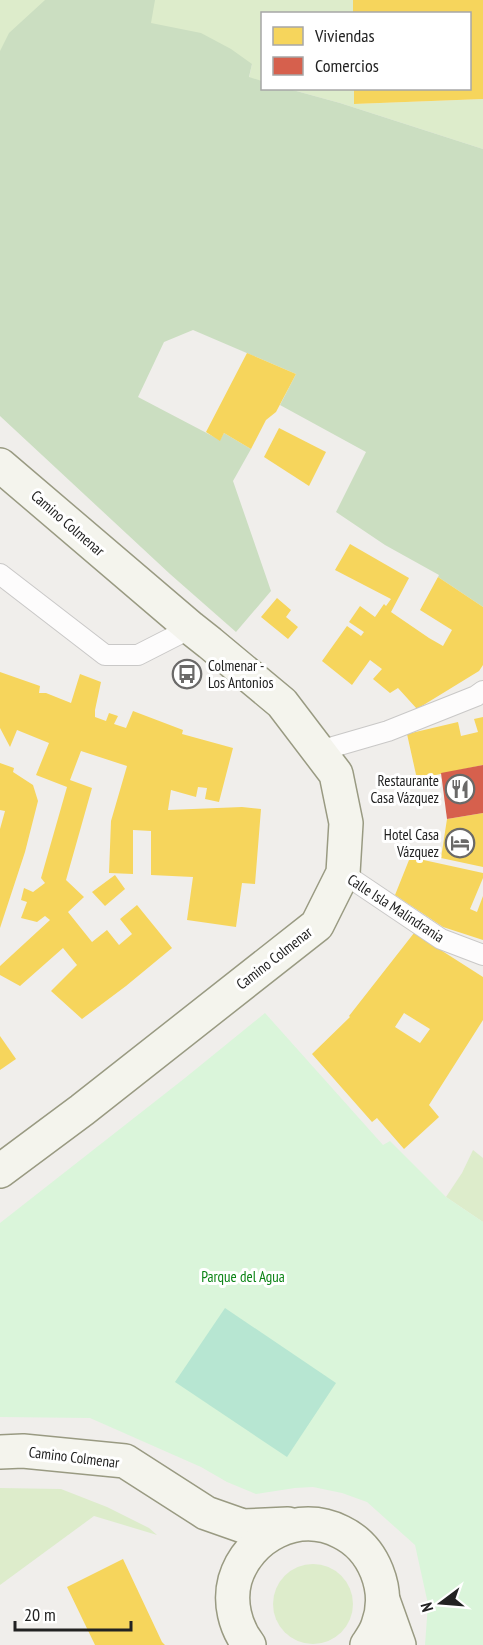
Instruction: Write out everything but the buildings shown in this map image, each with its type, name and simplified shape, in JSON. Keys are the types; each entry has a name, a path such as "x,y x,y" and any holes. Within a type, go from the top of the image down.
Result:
{"main road":[{"name":"Camino Colmenar","path":"0,465 282,703 336,774 346,823 343,873 317,925 82,1110 0,1171"},
{"name":"Camino Colmenar","path":"0,1452 23,1450 125,1461 206,1513 243,1526 321,1525 341,1532 358,1544 371,1560 380,1580 383,1600"},
{"name":"Camino Colmenar","path":"206,1513 224,1547 230,1567 233,1607"},
{"path":"249,1645 243,1638 233,1607 233,1587 239,1569 249,1552 263,1538 281,1529 299,1524"},
{"path":"367,1645 378,1626 383,1600"},
{"path":"383,1600 399,1645"}],"lane":[{"path":"0,574 105,655 138,655 191,628"},
{"path":"319,751 388,731 476,696 483,690"},
{"name":"Calle Isla Malindrania","path":"343,873 441,939 483,955"}],"green space":[{"path":"0,0 353,0 353,12 261,12 261,81 249,78 252,64 0,116"},
{"path":"45,0 155,0 151,23 201,33 231,49 252,64 249,77 261,81 261,90 293,90 483,149 483,607 438,577 439,575 385,545 336,512 366,452 280,405 296,374 193,330 164,342 138,397 220,440 224,433 251,449 233,481 271,591 236,632 0,416 0,51 9,33"},
{"path":"293,90 354,90 355,104 483,99 483,149"},
{"name":"Parque del Agua","path":"265,1013 383,1145 390,1141 446,1197 483,1222 483,1645 425,1645 428,1604 415,1545 367,1502 342,1493 313,1487 256,1494 90,1418 0,1417 0,1223"},
{"path":"473,1150 483,1158 483,1222 446,1197 462,1173"},
{"path":"225,1308 336,1383 287,1457 175,1382"},
{"path":"0,1488 61,1489 107,1507 149,1528 157,1535 94,1516 0,1585"},
{"path":"313,1564 328,1567 341,1576 350,1589 353,1604 350,1619 341,1632 328,1641 313,1644 298,1641 285,1632 276,1619 273,1604 276,1589 285,1576 298,1567"}],"place":[{"name":"Colmenar - Los Antonios","path":"187,674"},
{"name":"Restaurante Casa Vázquez","path":"460,789"},
{"name":"Hotel Casa Vázquez","path":"460,843"}]}
